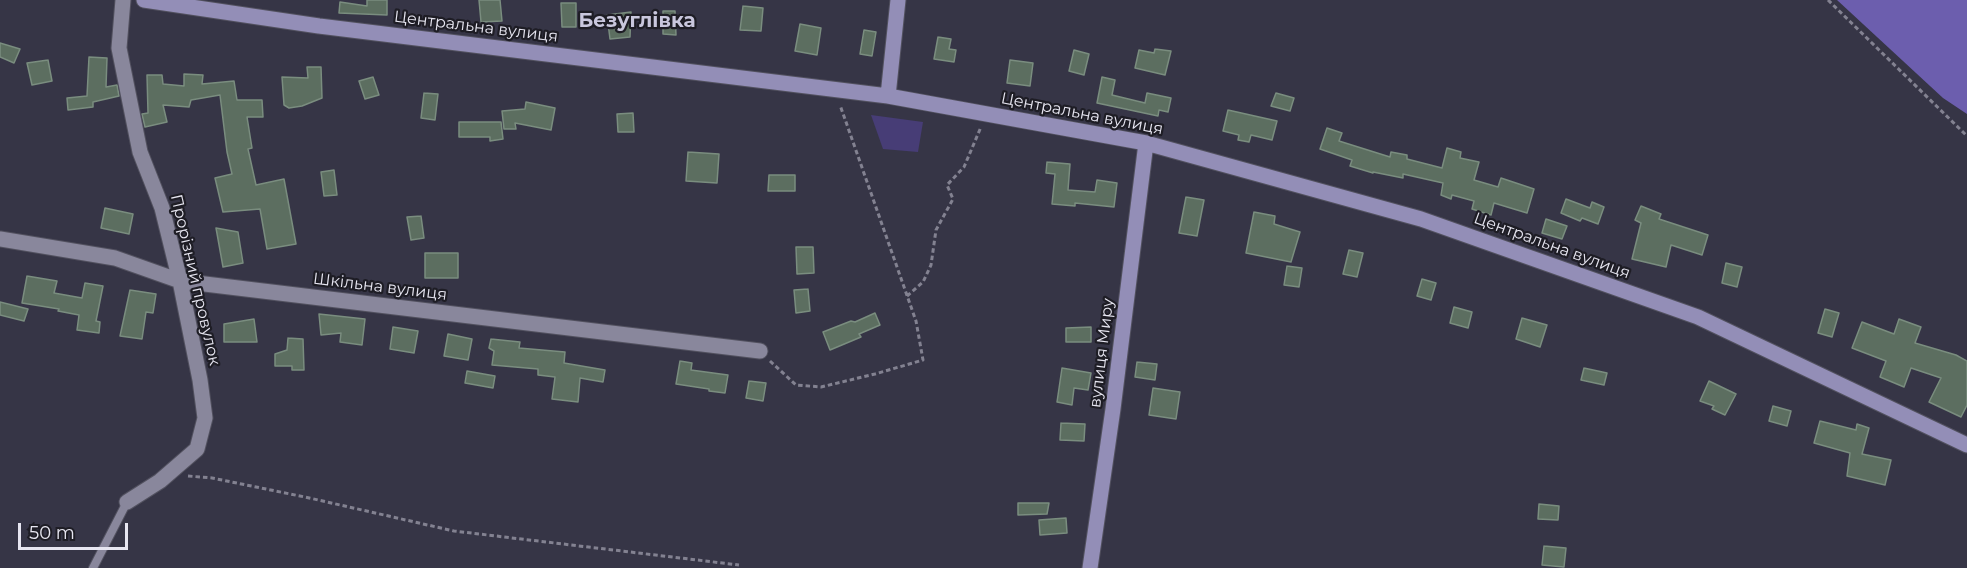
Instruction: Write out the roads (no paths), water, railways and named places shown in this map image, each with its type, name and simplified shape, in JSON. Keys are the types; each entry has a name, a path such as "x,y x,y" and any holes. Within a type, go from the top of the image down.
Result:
{"street":[{"name":"Прорізний провулок","path":"123,0 119,48 140,152 162,208 180,281 200,380 205,418 197,449 168,474 127,502"},
{"name":"Центральна вулиця","path":"144,0 354,30 888,96 1146,142 1420,219 1698,317 1967,445"},
{"path":"888,96 898,0"},
{"name":"вулиця Миру","path":"1090,568 1113,409 1146,142"},
{"name":"Шкільна вулиця","path":"0,239 115,258 180,281 760,351"}],"lane":[{"path":"93,568 127,502"}],"district":[{"name":"Безуглівка","path":"637,21"}]}
